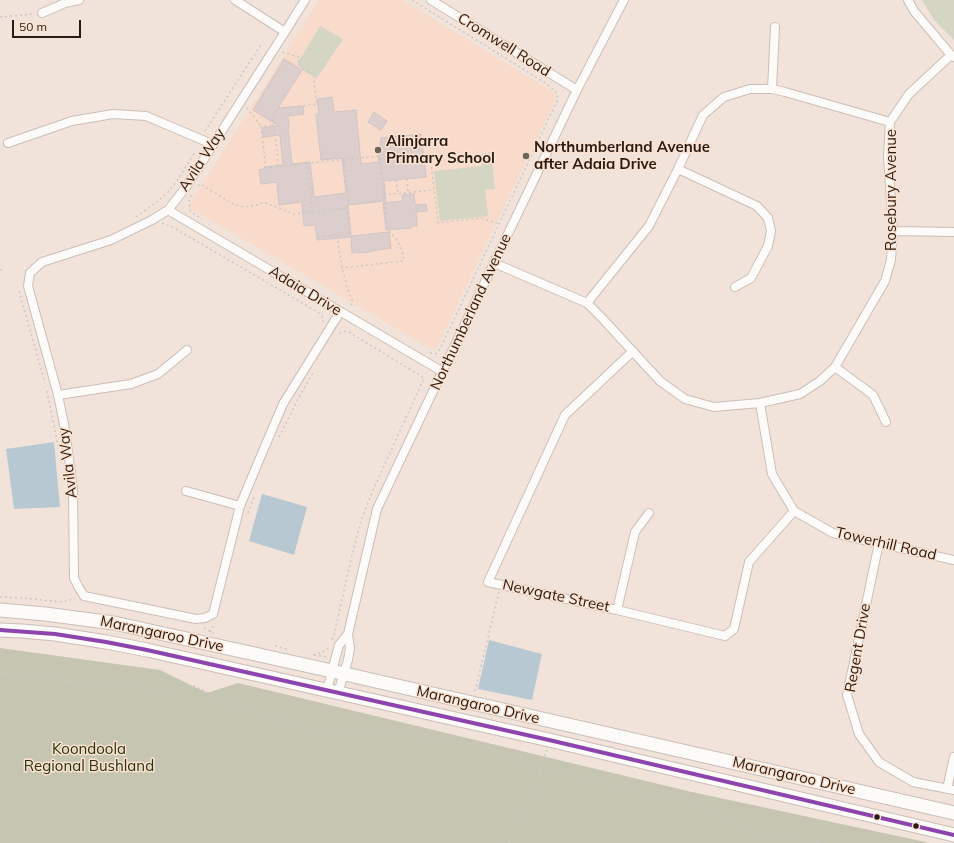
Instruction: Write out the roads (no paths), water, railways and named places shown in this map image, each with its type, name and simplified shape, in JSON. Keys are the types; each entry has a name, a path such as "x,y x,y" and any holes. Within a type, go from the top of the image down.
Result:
{"main road":[{"name":"Marangaroo Drive","path":"0,610 107,622 209,637 338,673 954,813"},
{"name":"Marangaroo Drive","path":"0,630 48,633 106,642 186,658 550,740 954,835"},
{"path":"837,786 910,812 912,817 905,824"}],"street":[{"path":"42,13 65,3 79,0"},
{"path":"236,0 285,32"},
{"name":"Avila Way","path":"305,0 186,187 168,210 152,220 111,240 42,262 30,273 28,286 66,429 73,490 74,578 84,596 196,619 205,618 214,614 240,506 283,404 340,312"},
{"name":"Cromwell Road","path":"431,0 577,90"},
{"name":"Northumberland Avenue","path":"333,691 338,673 348,660 350,648 348,634 377,510 577,90 624,0"},
{"path":"908,0 914,11 952,56"},
{"path":"772,89 775,27"},
{"name":"Rosebury Avenue","path":"494,263 586,303 602,318 660,381 685,399 714,406 760,403 800,394 820,381 835,367 885,281 891,260 893,231 888,157 890,122 909,94 952,56"},
{"path":"586,303 648,226 678,169 703,115 724,98 750,89 772,89 890,122"},
{"path":"8,143 72,121 113,114 146,116 212,144"},
{"path":"678,169 757,206 768,218 772,231 768,246 751,278 735,287"},
{"name":"Adaia Drive","path":"168,210 443,372"},
{"path":"893,231 954,232"},
{"path":"58,395 132,384 158,374 187,350"},
{"name":"Newgate Street","path":"633,351 565,415 488,582 617,610 724,636 734,629 749,562 794,511"},
{"path":"835,367 874,395 886,422"},
{"name":"Towerhill Road","path":"760,403 772,474 794,511 833,533 954,560"},
{"path":"186,491 240,506"},
{"path":"617,610 635,532 649,513"},
{"name":"Regent Drive","path":"878,543 847,695 859,734 879,762 913,782 950,790"},
{"name":"Northumberland Avenue","path":"333,691 338,673 336,658 339,645 348,634"},
{"path":"950,790 954,757"}],"place":[{"name":"Alinjarra Primary School","path":"378,150"},
{"name":"Northumberland Avenue after Adaia Drive","path":"526,156"}],"park label":[{"name":"Koondoola Regional Bushland","path":"89,758"}]}
